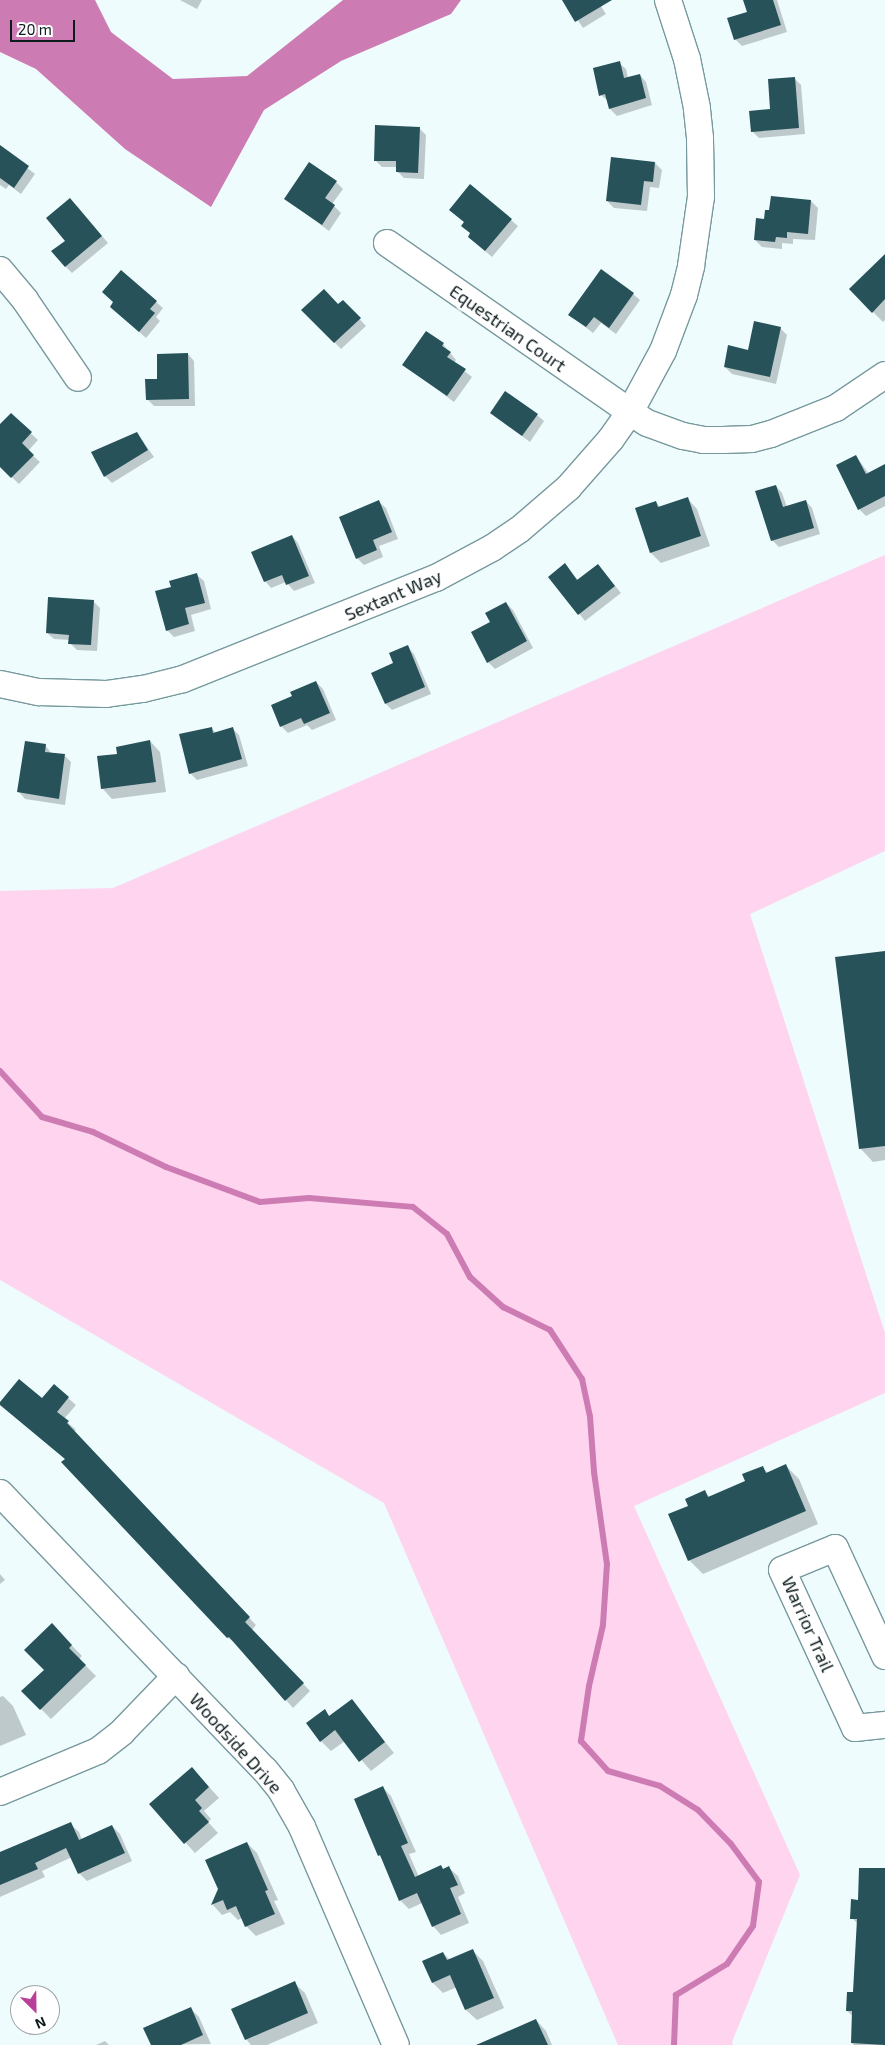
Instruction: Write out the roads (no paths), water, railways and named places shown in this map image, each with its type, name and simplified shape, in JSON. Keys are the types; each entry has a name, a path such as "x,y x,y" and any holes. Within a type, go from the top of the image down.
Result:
{"street":[{"name":"Sextant Way","path":"0,684 29,691 60,694 106,694 143,689 183,680 436,578 492,548 519,530 568,488 611,439 630,412 663,351 680,305 691,266 699,217 702,178 697,108 688,59 668,0"},
{"name":"Equestrian Court","path":"387,243 630,412 665,430 703,440 752,439 809,421 836,408 885,375"},
{"path":"0,270 37,316 78,378"},
{"name":"Woodside Drive","path":"0,1493 265,1770 295,1812 393,2044"},
{"name":"Warrior Trail","path":"885,1656 835,1548 782,1570 855,1728 885,1725"},
{"path":"0,1792 98,1751 122,1732 176,1676"}],"waterway":[{"path":"0,1071 42,1117 93,1132 166,1167 260,1202 309,1198 413,1207 447,1234 470,1277 503,1307 550,1330 582,1379 590,1417 594,1472 607,1564 603,1625 589,1686 581,1741 608,1771 660,1786 698,1810 731,1844 759,1882 753,1926 727,1964 676,1995 674,2045"}]}
